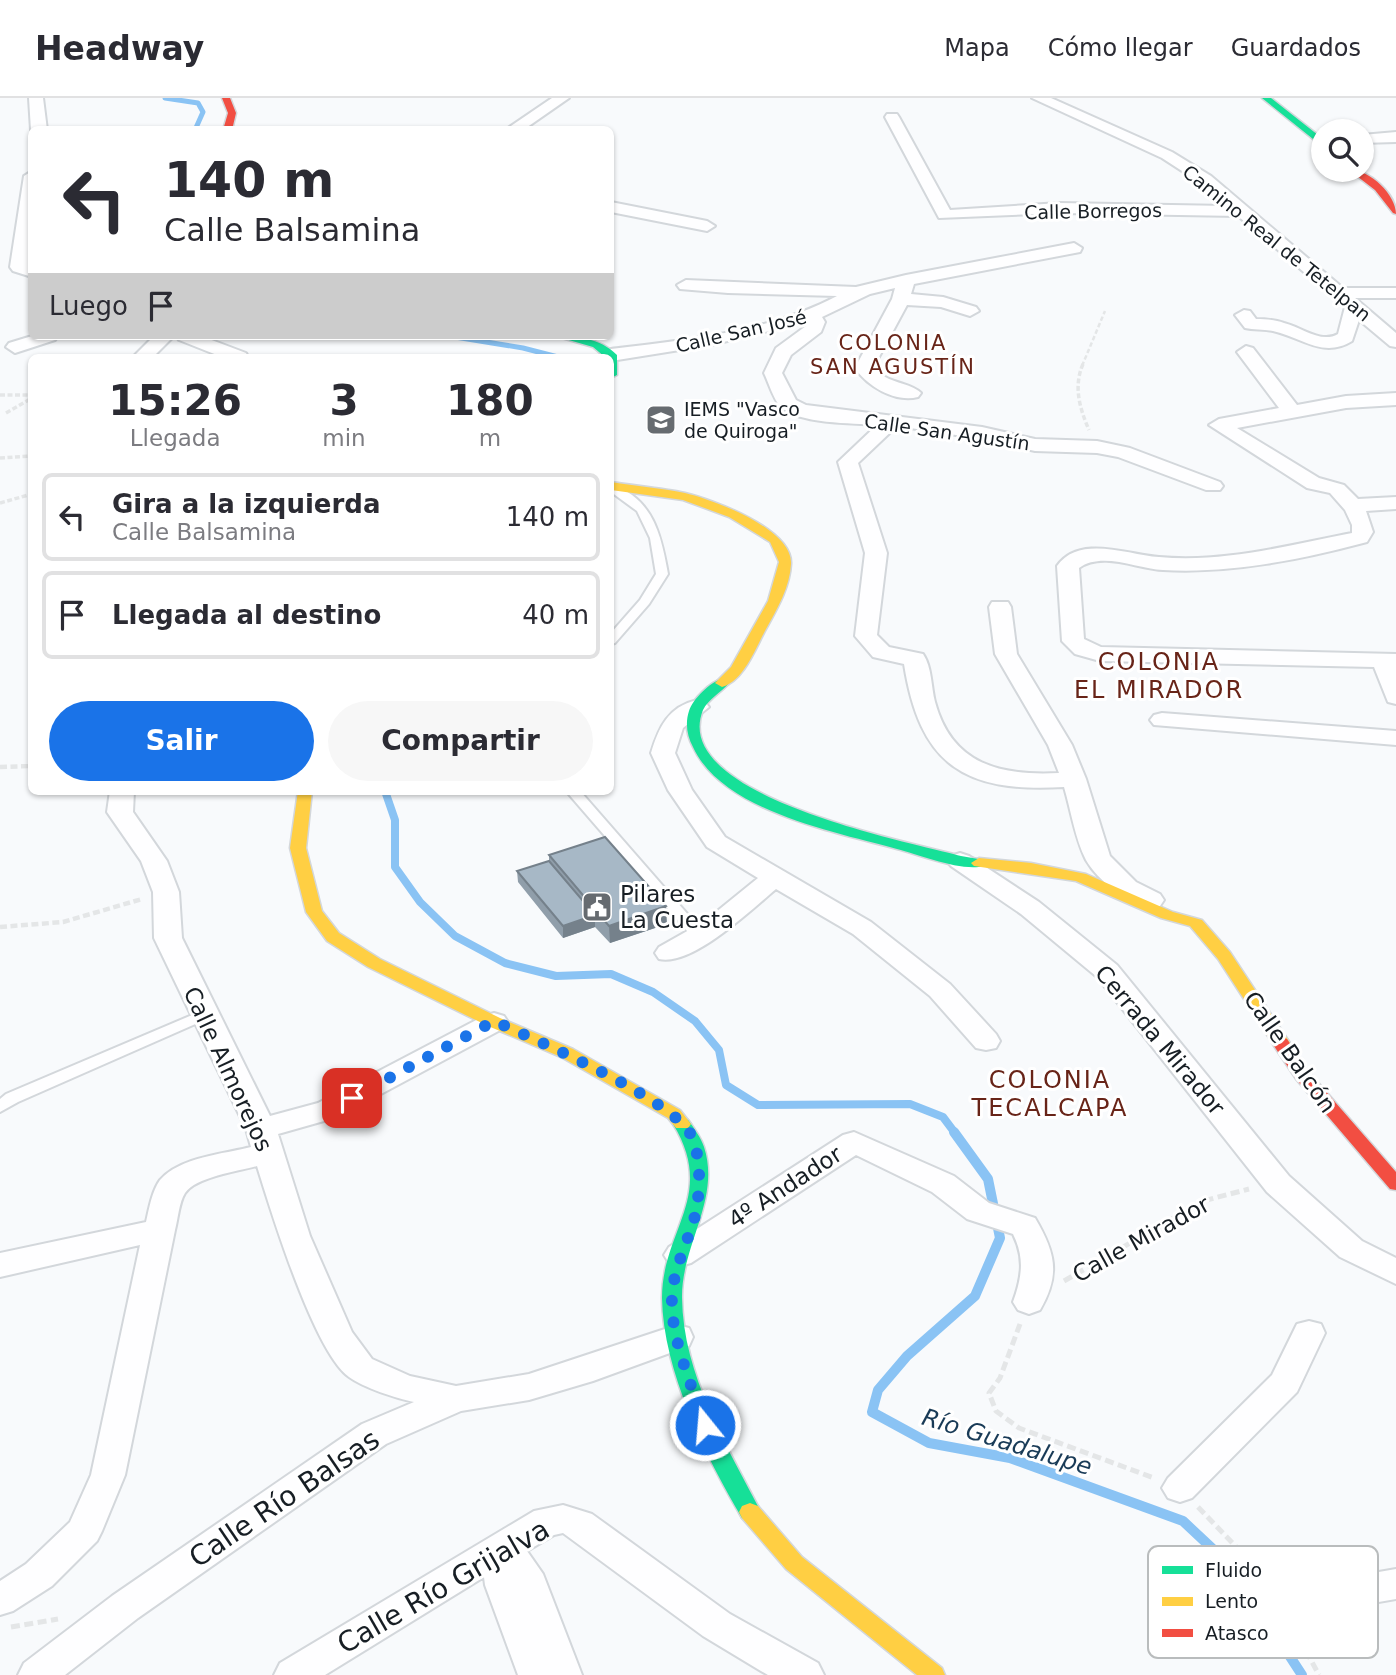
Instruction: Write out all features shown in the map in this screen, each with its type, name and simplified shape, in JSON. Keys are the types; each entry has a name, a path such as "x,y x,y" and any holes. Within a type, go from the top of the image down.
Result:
{"street":[{"path":"36,98 39,126"},
{"path":"226,98 232,113 228,126"},
{"path":"518,126 562,98"},
{"name":"Camino Real de Tetelpan","path":"1039,98 1167,155 1205,180 1396,342"},
{"path":"1266,98 1311,134"},
{"path":"892,117 946,215"},
{"path":"1374,138 1396,137"},
{"path":"1372,182 1391,201 1396,211"},
{"path":"0,265 25,267 18,223 28,189"},
{"path":"614,208 707,226"},
{"name":"Calle Borregos","path":"946,215 1060,208 1241,211"},
{"path":"911,393 881,384 869,376 864,368 904,290 1074,248"},
{"path":"686,285 756,291 854,292"},
{"path":"904,290 970,311"},
{"name":"Calle San José","path":"614,355 692,346 812,315 854,292 904,290"},
{"path":"1340,293 1396,293"},
{"path":"1244,314 1251,324 1278,326 1311,340 1330,343 1346,337 1354,305"},
{"name":"Calle San Agustín","path":"812,315 815,328 783,352 773,373 788,403 800,410 828,416 893,420 982,433 1035,445 1097,447 1123,452 1213,486"},
{"path":"15,347 37,340"},
{"path":"145,354 161,340"},
{"path":"195,340 231,354"},
{"path":"576,340 597,345 610,354"},
{"path":"1246,352 1292,412"},
{"path":"1396,399 1346,402 1219,425 1314,485 1331,486 1353,505 1365,528 1360,538 1211,564 1157,564 1115,556 1087,556 1073,560 1068,566 1073,641 1083,649 1100,654 1390,661 1396,697"},
{"path":"893,420 848,462 876,553 866,636 881,652 915,659 925,710 942,746 965,767 1015,780 1037,782 1074,779"},
{"path":"614,486 685,497 733,514 776,540 785,562 775,601 737,669 697,707 672,725 663,753 680,790 716,842 862,928 940,989 986,1041"},
{"path":"1353,505 1396,503"},
{"name":"Calle Balcón","path":"1000,607 1006,654 1060,745 1074,779 1098,858 1127,888 1201,928 1302,1075 1378,1167 1396,1184"},
{"path":"697,707 692,724 702,754 729,782 793,813 960,861 1031,868 1080,877 1201,928"},
{"path":"1162,720 1396,738"},
{"name":"Calle Almorejos","path":"122,795 120,812 154,862 166,892 168,937 265,1141 294,1236 338,1338 360,1367 404,1387 456,1399"},
{"path":"305,795 298,848 314,912 333,937 374,963 567,1054 674,1114 690,1133 700,1162 698,1201 680,1255 672,1296 677,1337 705,1425 748,1510 794,1563 934,1675"},
{"name":"Cerrada Mirador","path":"960,861 1030,908 1108,971 1278,1184"},
{"path":"669,953 714,927 773,878"},
{"path":"0,1600 39,1575 83,1531 108,1475 159,1230 171,1188 183,1178 328,1110 494,1021"},
{"name":"4º Andador","path":"680,1255 855,1142 943,1184 978,1211 1024,1226 1037,1248 1038,1279 1029,1302"},
{"path":"1278,1184 1350,1249 1396,1272"},
{"path":"0,1265 159,1230"},
{"path":"1180,1488 1285,1383 1309,1333"},
{"name":"Calle Río Balsas","path":"37,1675 125,1606 374,1434 456,1399 529,1387 581,1372 677,1337"},
{"name":"Calle Río Grijalva","path":"293,1675 547,1521 563,1519 579,1524 693,1607 782,1664 805,1675"},
{"path":"501,1548 503,1586 537,1675"},
{"path":"501,1548 524,1574 563,1675"},
{"path":"1378,1587 1396,1584"}],"lane":[{"path":"614,488 642,509 656,538 662,574 645,602 614,637"},
{"path":"576,795 699,936"},
{"path":"0,1107 12,1098 204,1015"}],"path":[{"path":"1097,447 1078,405 1079,373 1105,311"},
{"path":"0,395 28,396"},
{"path":"6,413 28,399"},
{"path":"0,458 28,456"},
{"path":"0,503 28,495"},
{"path":"0,767 28,766"},
{"path":"0,927 64,922 166,892"},
{"name":"Calle Mirador","path":"1029,1302 1203,1201 1278,1184"},
{"path":"1029,1302 1000,1378 989,1393 996,1411 1019,1428 1180,1488 1235,1546"},
{"path":"1310,1658 1319,1675"}],"building":[{"path":"605,837 666,906 609,926 549,855"},
{"path":"549,861 595,915 563,926 517,871"}],"waterway":[{"name":"Río Guadalupe","path":"165,98 198,103 203,112 197,126"},
{"name":"Río Guadalupe","path":"474,340 546,354"},
{"name":"Río Guadalupe","path":"386,795 395,820 395,867 420,902 455,936 505,963 556,976 611,974 653,992 695,1021 719,1050 726,1085 758,1105 910,1104 943,1117 955,1133"},
{"name":"Río Guadalupe","path":"954,1132 988,1179 1000,1238 975,1296 907,1356 878,1390 872,1412 929,1443 1010,1458 1183,1521 1210,1546"},
{"name":"Río Guadalupe","path":"1291,1658 1302,1675"}],"traffic: fast":[{"path":"1266,98 1311,134"},
{"path":"576,340 597,345 610,354"},
{"path":"722,683 698,706 694,730 708,761 731,783 756,797 812,820 960,861 979,863"},
{"path":"682,1124 695,1145 700,1166 694,1209 674,1275 674,1321 688,1378 699,1408 724,1466 750,1512"}],"traffic: slow":[{"path":"614,486 685,497 733,514 776,540 785,562 775,601 737,669 722,683"},
{"path":"305,795 298,848 314,912 333,937 374,963 494,1022 567,1053 674,1114 682,1124"},
{"path":"979,863 1031,868 1080,877 1167,915 1196,923 1224,956 1281,1043"},
{"path":"750,1512 794,1563 934,1675"}],"traffic: jam":[{"path":"226,98 232,113 228,126"},
{"path":"1370,182 1396,211"},
{"path":"1281,1043 1302,1075 1396,1184"}],"place":[{"name":"IEMS \"Vasco de Quiroga\"","path":"661,420"},
{"name":"Pilares La Cuesta","path":"597,907"}],"district":[{"name":"COLONIA SAN AGUSTÍN","path":"893,355"},
{"name":"COLONIA EL MIRADOR","path":"1159,676"},
{"name":"COLONIA TECALCAPA","path":"1050,1094"}],"route":[{"path":"352,1098 494,1021 567,1054 674,1114 690,1133 700,1162 698,1201 680,1255 672,1296 677,1337 705,1425"}]}
